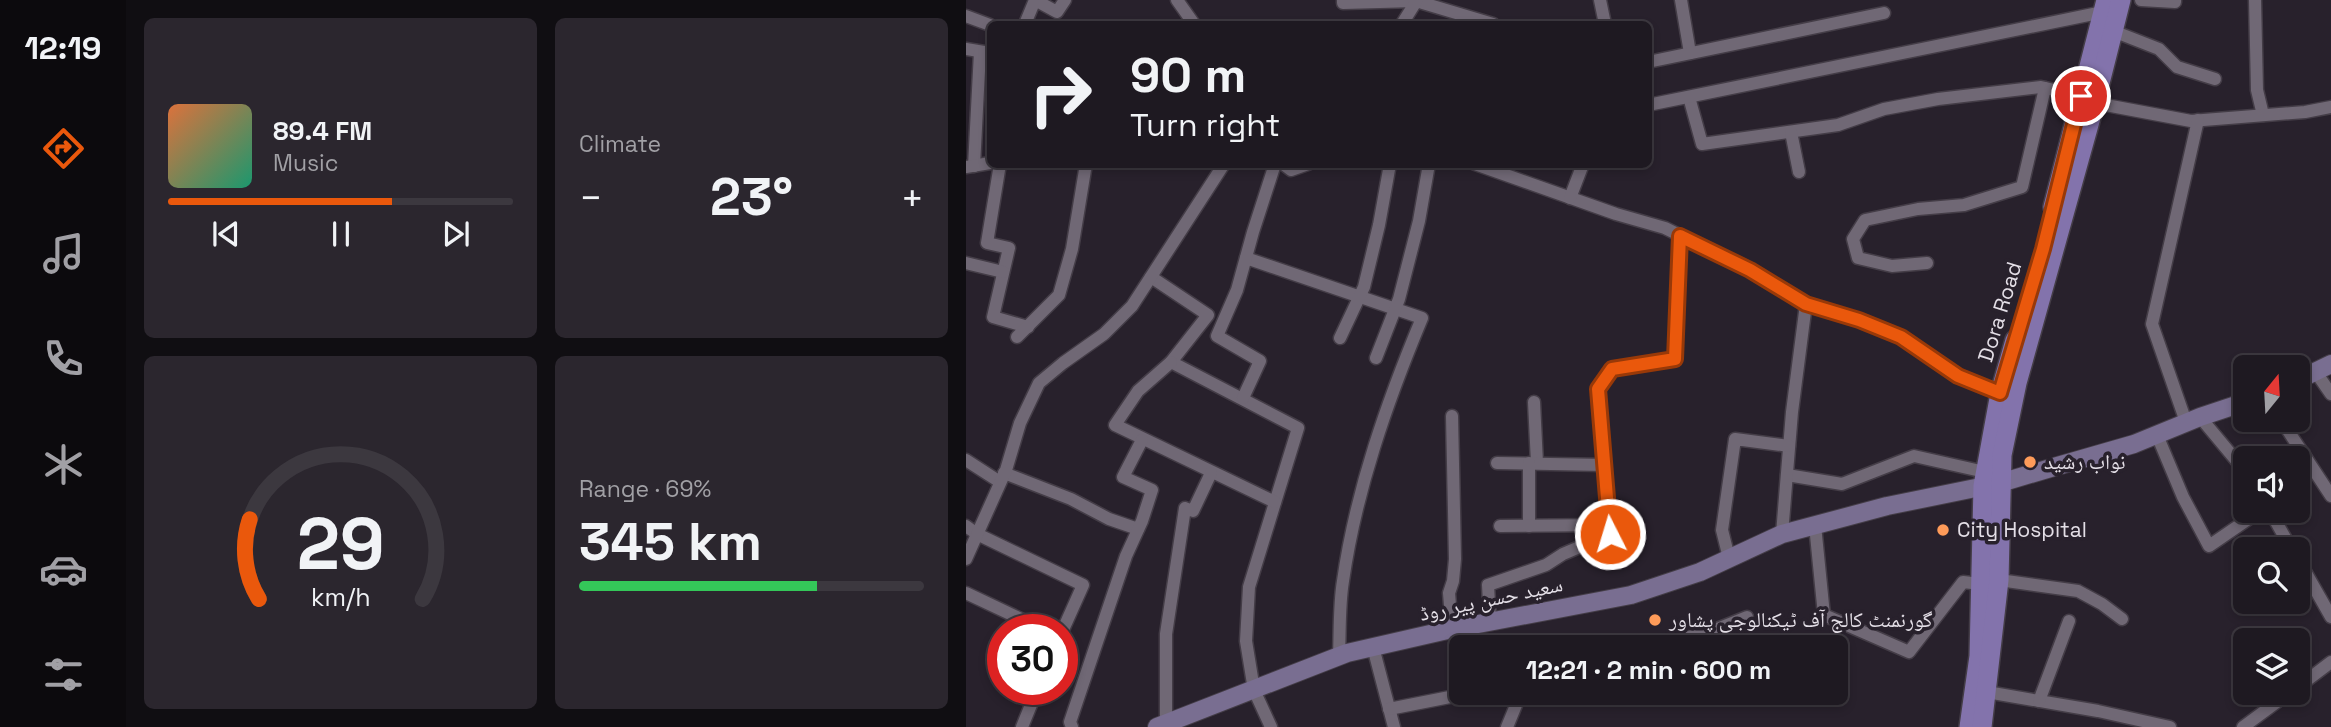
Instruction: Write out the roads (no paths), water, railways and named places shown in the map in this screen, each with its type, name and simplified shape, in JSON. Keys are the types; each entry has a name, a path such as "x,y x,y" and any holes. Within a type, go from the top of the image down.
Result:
{"main road":[{"path":"1990,480 2002,455 2017,383 2088,99 2113,31 2121,0"},
{"name":"Dora Road","path":"1969,727 1981,691 1979,656 1987,580 1990,480 2000,393 2088,99 2104,6"},
{"path":"1981,691 1982,727"}],"street":[{"path":"1026,21 1035,0 1057,12 1065,0"},
{"path":"1177,0 1192,21"},
{"path":"1343,0 1343,3 1416,0 1483,21"},
{"path":"1404,21 1416,0"},
{"path":"1600,0 1604,21"},
{"path":"1681,0 1690,53"},
{"path":"2141,0 2175,0"},
{"path":"2255,0 2257,90 2263,115"},
{"path":"1652,104 2104,6"},
{"path":"1652,61 1884,12"},
{"path":"966,16 987,24"},
{"path":"2113,31 2159,49 2177,66 2215,79"},
{"path":"966,49 985,52 970,167"},
{"path":"1689,97 1702,144 1838,125 1884,109 1938,99 2045,88 2191,121 2331,107"},
{"path":"1927,263 1892,266 1858,258 1853,239 1866,220 1918,209 1964,205 2022,187 2045,88"},
{"path":"2198,120 2152,324 2193,419 2233,459"},
{"path":"1791,132 1799,172"},
{"path":"999,168 987,243 1009,248 993,317 1028,327"},
{"path":"1017,337 1059,295 1072,249 1085,168"},
{"path":"966,559 1002,478 1020,423 1039,383 1104,334 1132,306 1221,168"},
{"path":"1243,398 1260,360 1217,336 1237,290 1274,168"},
{"path":"1340,338 1360,296 1379,225 1389,168"},
{"path":"1376,358 1395,309 1419,221 1428,168"},
{"path":"1486,168 1665,228 1750,270 1806,304 1859,320 1901,337 1958,376 2000,393"},
{"path":"1570,198 1581,168"},
{"path":"1490,621 1488,585 1546,565 1563,554 1610,534 1598,389 1612,369 1675,359 1680,236"},
{"path":"1246,258 1422,318 1392,389 1363,485 1343,581 1339,656"},
{"path":"966,263 1003,272"},
{"path":"1151,277 1208,315 1171,362 1138,391 1115,425 1275,502"},
{"path":"1782,534 1806,304"},
{"path":"1171,362 1298,428 1249,587 1246,641 1254,690 1271,727"},
{"path":"2323,368 2331,394"},
{"path":"1529,526 1534,402"},
{"name":"سعید حسن پیر روڈ","path":"1161,725 1339,656 1490,621 1631,595 1700,572 1782,534 2134,444 2193,419 2233,406"},
{"path":"1452,416 1455,559 1449,593 1452,629"},
{"path":"2289,432 2331,496"},
{"path":"2157,435 2183,497 2209,546 2243,523"},
{"path":"1729,558 1722,530 1735,439 1790,446"},
{"path":"1072,727 1070,722 1126,556 1152,490 1123,477 1142,440"},
{"path":"1787,475 1842,484 1914,456 1990,480"},
{"path":"966,460 1002,478 1071,499 1110,519 1138,529"},
{"path":"1497,463 1604,465"},
{"path":"1161,725 1166,634 1185,508 1193,511 1211,473"},
{"path":"1500,526 1609,525"},
{"path":"1815,525 1824,615 1909,652 1963,582 1987,580 2078,591 2122,619"},
{"path":"966,526 977,534 1083,585 1070,614"},
{"path":"2310,580 2331,617"},
{"path":"966,593 1010,614"},
{"path":"1696,635 1747,617"},
{"path":"2039,701 2069,621"},
{"path":"1373,647 1394,727"},
{"path":"2310,678 2331,662"},
{"path":"1981,691 2098,711 2164,726"},
{"path":"1389,709 1449,697"},
{"path":"1022,727 1031,705"},
{"path":"1507,727 1516,705"},
{"path":"2243,727 2273,705"}],"place":[{"name":"نواب رشید","path":"2030,462"},
{"name":"City Hospital","path":"1943,530"},
{"name":"گورنمنٹ کالج آف ٹیکنالوجی پشاور","path":"1655,620"}]}
